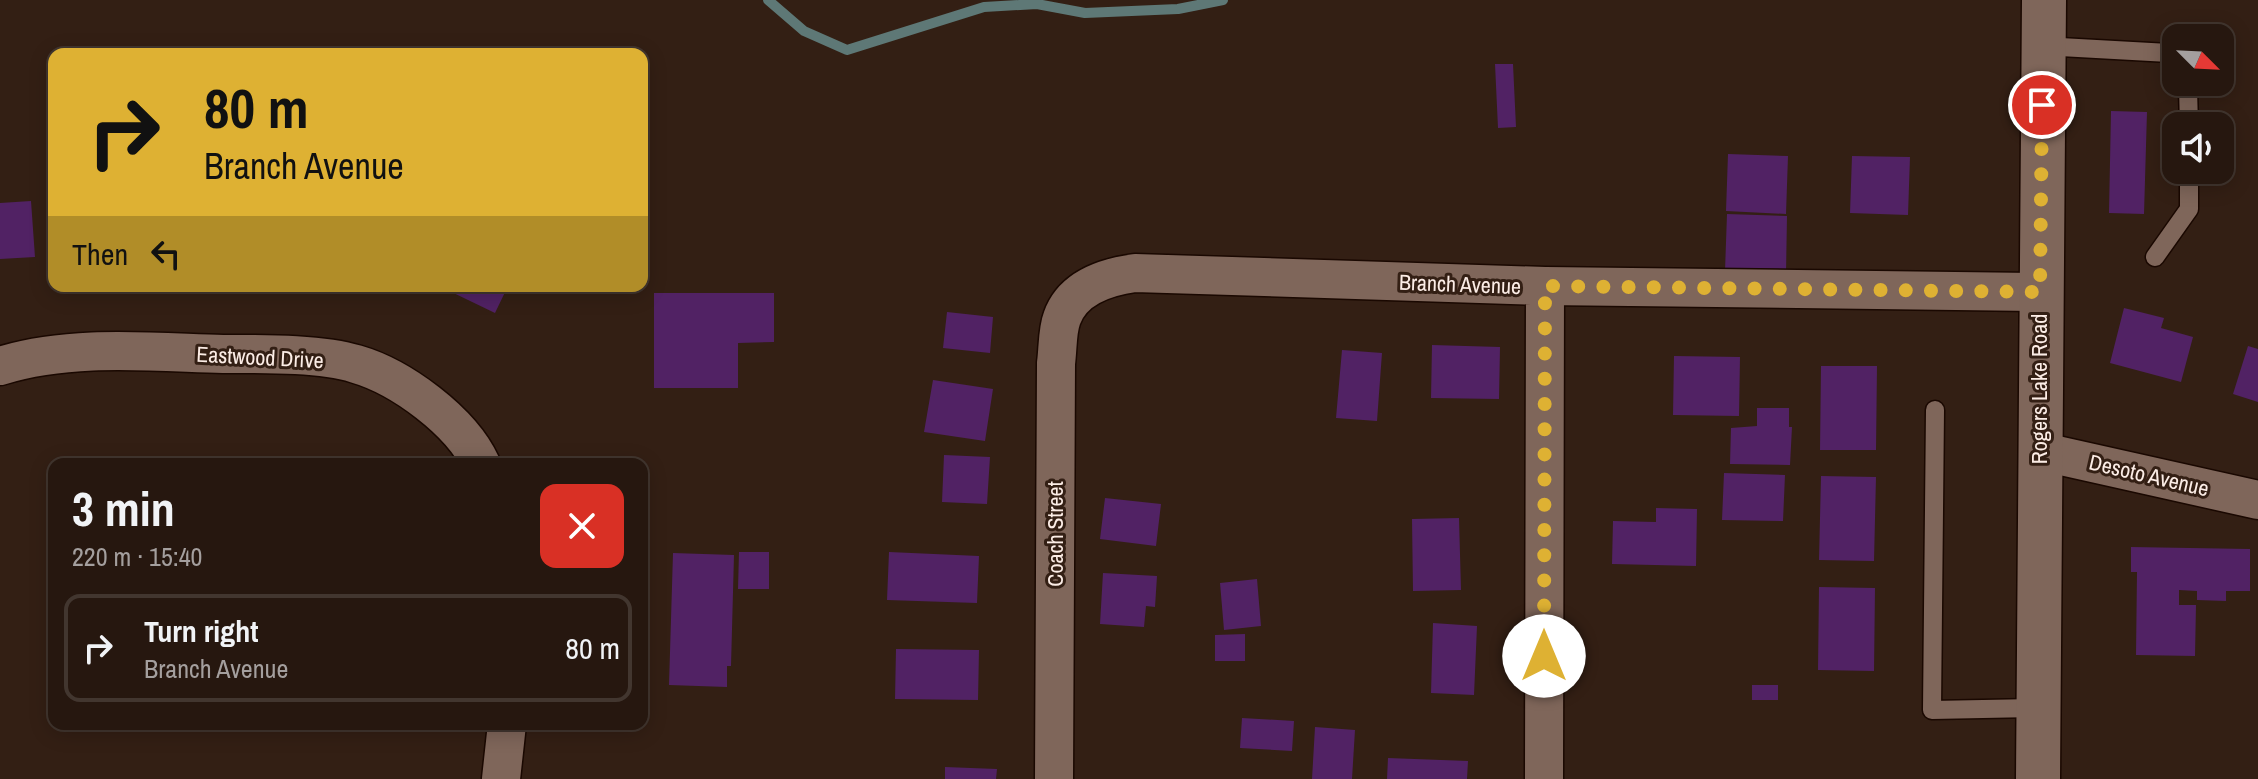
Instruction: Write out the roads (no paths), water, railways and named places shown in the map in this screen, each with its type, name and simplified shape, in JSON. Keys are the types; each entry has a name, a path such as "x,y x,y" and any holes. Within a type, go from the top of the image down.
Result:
{"main road":[{"name":"Rogers Lake Road","path":"2038,779 2044,0"}],"street":[{"name":"Branch Avenue","path":"1077,294 1110,277 1135,273 1545,286 2040,292"},
{"path":"1544,779 1545,286"},
{"name":"Coach Street","path":"1054,779 1056,363 1062,318 1077,294"},
{"name":"Eastwood Drive","path":"0,366 54,355 112,352 282,354 353,362 407,387 457,429 477,458"},
{"name":"Desoto Avenue","path":"2039,451 2258,500"},
{"path":"501,779 506,730"}],"lane":[{"path":"2042,46 2162,53"},
{"path":"2155,257 2189,209 2189,184"},
{"path":"1935,410 1932,710 2038,708"}],"waterway":[{"path":"768,0 804,31 847,50 984,7 1037,4 1085,13 1178,9 1223,0"}]}
